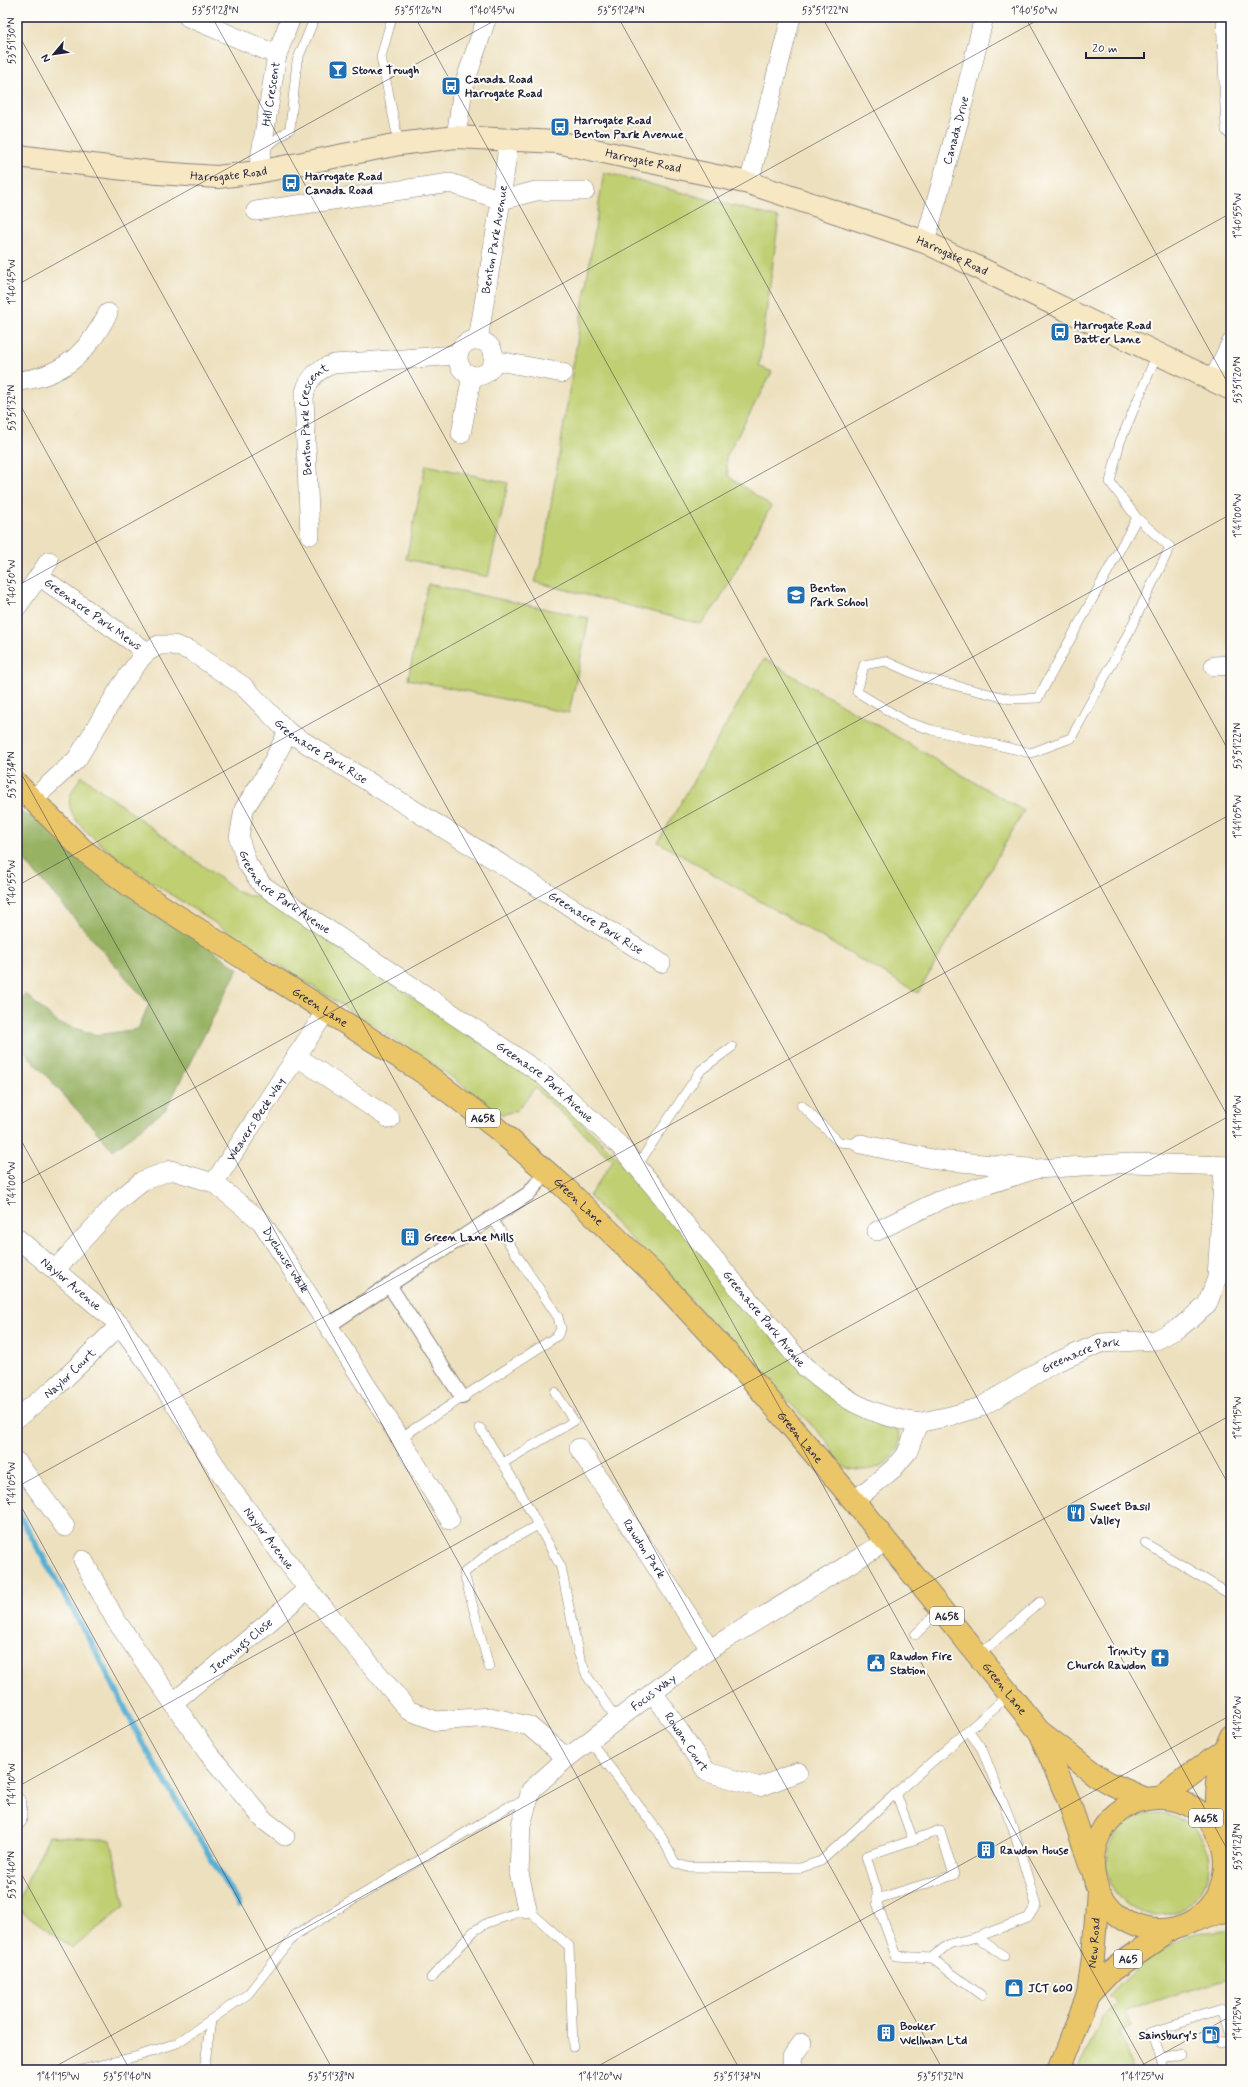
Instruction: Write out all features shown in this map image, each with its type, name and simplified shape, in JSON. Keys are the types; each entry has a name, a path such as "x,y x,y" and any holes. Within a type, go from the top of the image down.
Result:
{"main road":[{"name":"Harrogate Road","path":"17,156 158,173 217,177 258,172 399,144 456,137 509,138 558,142 749,183 925,242 1222,385"},
{"name":"Green Lane","path":"17,784 82,849 130,886 427,1075 499,1130 547,1172 657,1277 748,1375 887,1541 1039,1731 1096,1776 1109,1783 1153,1798"},
{"name":"Green Lane","path":"1039,1731 1068,1799 1092,1870"},
{"path":"1153,1798 1227,1744"},
{"path":"1224,1848 1217,1793 1227,1744"},
{"name":"A658","path":"1193,1921 1209,1908 1219,1891 1224,1872 1224,1848 1205,1817 1189,1805 1175,1800 1153,1798 1133,1803 1118,1811 1107,1823 1098,1837 1092,1870 1098,1891 1111,1910 1129,1923 1150,1930 1172,1929 1220,1912 1231,1911"},
{"name":"New Road","path":"1060,2070 1088,1995 1093,1957 1098,1891"},
{"name":"New Road","path":"1088,1995 1112,1970 1172,1929"}],"street":[{"path":"188,17 277,55"},
{"name":"Hill Crescent","path":"258,172 277,55 291,17"},
{"path":"456,137 463,88 487,17"},
{"path":"749,183 791,17"},
{"name":"Canada Drive","path":"925,242 984,17"},
{"path":"1226,17 1231,129"},
{"name":"Benton Park Avenue","path":"478,340 501,200 509,138"},
{"path":"256,211 450,183 501,200 536,190 585,191"},
{"path":"17,381 41,377 61,368 83,352 97,335 108,313"},
{"path":"478,340 487,343 493,360 490,369 486,373 472,375 464,372 460,367 458,355 464,344 469,341 478,340"},
{"path":"1222,385 1231,343"},
{"name":"Benton Park Crescent","path":"310,535 304,398 308,384 313,376 323,368 334,364 458,355"},
{"path":"493,360 563,373"},
{"path":"461,434 472,375"},
{"name":"Greenacre Park Mews","path":"17,607 44,569 147,652"},
{"name":"Greenacre Park Rise","path":"147,652 159,645 174,645 191,652 243,686 288,732 660,963"},
{"path":"32,800 77,759 121,686 147,652"},
{"name":"Greenacre Park Avenue","path":"288,732 267,773 244,809 239,838 247,863 262,884 543,1076 620,1145 804,1366 833,1390 872,1412 897,1419 918,1422"},
{"name":"Weavers Beck Way","path":"214,1183 326,1011"},
{"path":"296,1056 390,1119"},
{"name":"Greenacre Park","path":"861,1144 937,1160 1036,1169 1131,1163 1228,1166 1218,1278 1207,1305 1179,1328 1156,1340 1101,1343 1054,1363 981,1406 950,1416 918,1422"},
{"name":"Greenacre Park","path":"877,1231 942,1199 1036,1169"},
{"name":"Dyehouse Walk","path":"55,1270 119,1200 142,1180 171,1170 214,1183 261,1221 400,1438 450,1520"},
{"path":"328,1326 528,1194 547,1172"},
{"name":"Naylor Avenue","path":"17,1238 120,1325 147,1362 232,1490 308,1589 408,1710 436,1721 490,1717 529,1726 567,1758"},
{"path":"389,1285 462,1397"},
{"name":"Naylor Court","path":"17,1418 56,1387 120,1325"},
{"path":"854,1501 893,1469 908,1451 918,1422"},
{"name":"Rawdon Park","path":"579,1448 710,1649"},
{"path":"17,1462 65,1527"},
{"name":"Focus Way","path":"527,1909 519,1873 521,1825 531,1790 567,1758 710,1649 887,1541"},
{"path":"84,1560 115,1619 208,1753 260,1815 284,1836"},
{"name":"Jennings Close","path":"173,1703 308,1589"},
{"name":"Rowan Court","path":"653,1692 707,1772 760,1787 798,1772"},
{"path":"17,1803 17,1820"},
{"path":"793,2070 792,2057 802,2043"}],"lane":[{"path":"262,150 290,129 297,60 315,17 339,17"},
{"path":"392,17 381,58 399,144"},
{"path":"1137,518 1038,698 1010,699 921,677 885,661 864,665 857,692 907,722 932,730 1031,753 1071,738 1124,642 1170,547 1137,518 1110,482 1120,442 1157,354"},
{"path":"637,1166 701,1070 732,1048"},
{"path":"801,1105 839,1142 861,1144"},
{"path":"400,1438 557,1336 562,1328 558,1317 492,1218"},
{"path":"503,1464 574,1421 555,1392"},
{"path":"480,1428 503,1464 561,1567 578,1652 587,1676 617,1720"},
{"path":"490,1667 464,1573 494,1549 538,1525"},
{"path":"1146,1543 1231,1595"},
{"path":"979,1655 1040,1602"},
{"path":"914,1635 941,1609"},
{"path":"590,1741 660,1834 675,1863 687,1868 800,1868 821,1861 896,1793 1010,1694"},
{"path":"931,1958 949,1944 977,1937 1028,1918 1036,1905 1013,1828 982,1749 968,1730"},
{"path":"896,1793 913,1840"},
{"path":"81,2070 98,2068 177,2043 248,1994 295,1935 511,1805 528,1800"},
{"path":"877,1899 954,1875 940,1830 866,1856 877,1891 877,1899 877,1903 896,1956 931,1958 981,1995"},
{"path":"432,1978 474,1931 487,1923 527,1909 569,1946 572,2047"},
{"path":"977,1937 1004,1956"},
{"path":"1164,2070 1152,2031 1222,2009 1231,2039 1220,2042"},
{"path":"204,2070 211,2020"},
{"path":"1161,2060 1181,2054"},
{"path":"1227,2070 1231,2069"}],"green space":[{"path":"604,172 779,218 759,366 772,372 726,457 728,476 771,506 719,601 701,624 535,582 543,555"},
{"path":"426,465 508,483 488,577 406,559"},
{"path":"428,584 589,618 569,713 408,679"},
{"path":"764,659 1024,811 918,993 658,842"},
{"path":"82,776 238,892 248,896 261,896 540,1083 637,1176 776,1342 896,1427 900,1440 899,1446 890,1459 879,1467 867,1470 845,1468 838,1461 827,1441 589,1196 613,1161 535,1088 517,1110 502,1115 440,1069 137,872 95,839 79,824 71,811 69,801 70,797"},
{"path":"17,809 49,826 238,969 166,1109 113,1150 17,1043 17,1002 25,994 58,1023 97,1035 138,1029 149,1004 17,852"},
{"path":"1158,1813 1178,1817 1186,1821 1194,1828 1201,1836 1205,1844 1209,1864 1205,1884 1201,1892 1194,1900 1186,1907 1178,1911 1158,1915 1138,1911 1130,1907 1122,1900 1115,1892 1111,1884 1107,1864 1111,1844 1115,1836 1122,1828 1130,1821 1138,1817"},
{"path":"49,1836 111,1840 125,1906 73,1948 17,1908 17,1902"},
{"path":"1231,1929 1231,1978 1125,2010 1131,2027 1120,2031 1132,2070 1078,2070 1102,2017 1117,2004 1109,1996 1128,1977 1160,1951 1184,1938 1197,1934"}],"waterway":[{"path":"17,1511 97,1653 144,1746 239,1905"}],"place":[{"name":"Stone Trough","path":"338,70"},
{"name":"Canada Road Harrogate Road","path":"451,86"},
{"name":"Harrogate Road Benton Park Avenue","path":"560,127"},
{"name":"Harrogate Road Canada Road","path":"291,183"},
{"name":"Harrogate Road Batter Lane","path":"1060,332"},
{"name":"Benton Park School","path":"796,595"},
{"name":"Green Lane Mills","path":"410,1237"},
{"name":"Sweet Basil Valley","path":"1076,1513"},
{"name":"Trinity Church Rawdon","path":"1160,1658"},
{"name":"Rawdon Fire Station","path":"876,1663"},
{"name":"Rawdon House","path":"986,1850"},
{"name":"JCT 600","path":"1014,1988"},
{"name":"Booker Wellman Ltd","path":"886,2033"},
{"name":"Sainsbury's","path":"1211,2035"}]}
